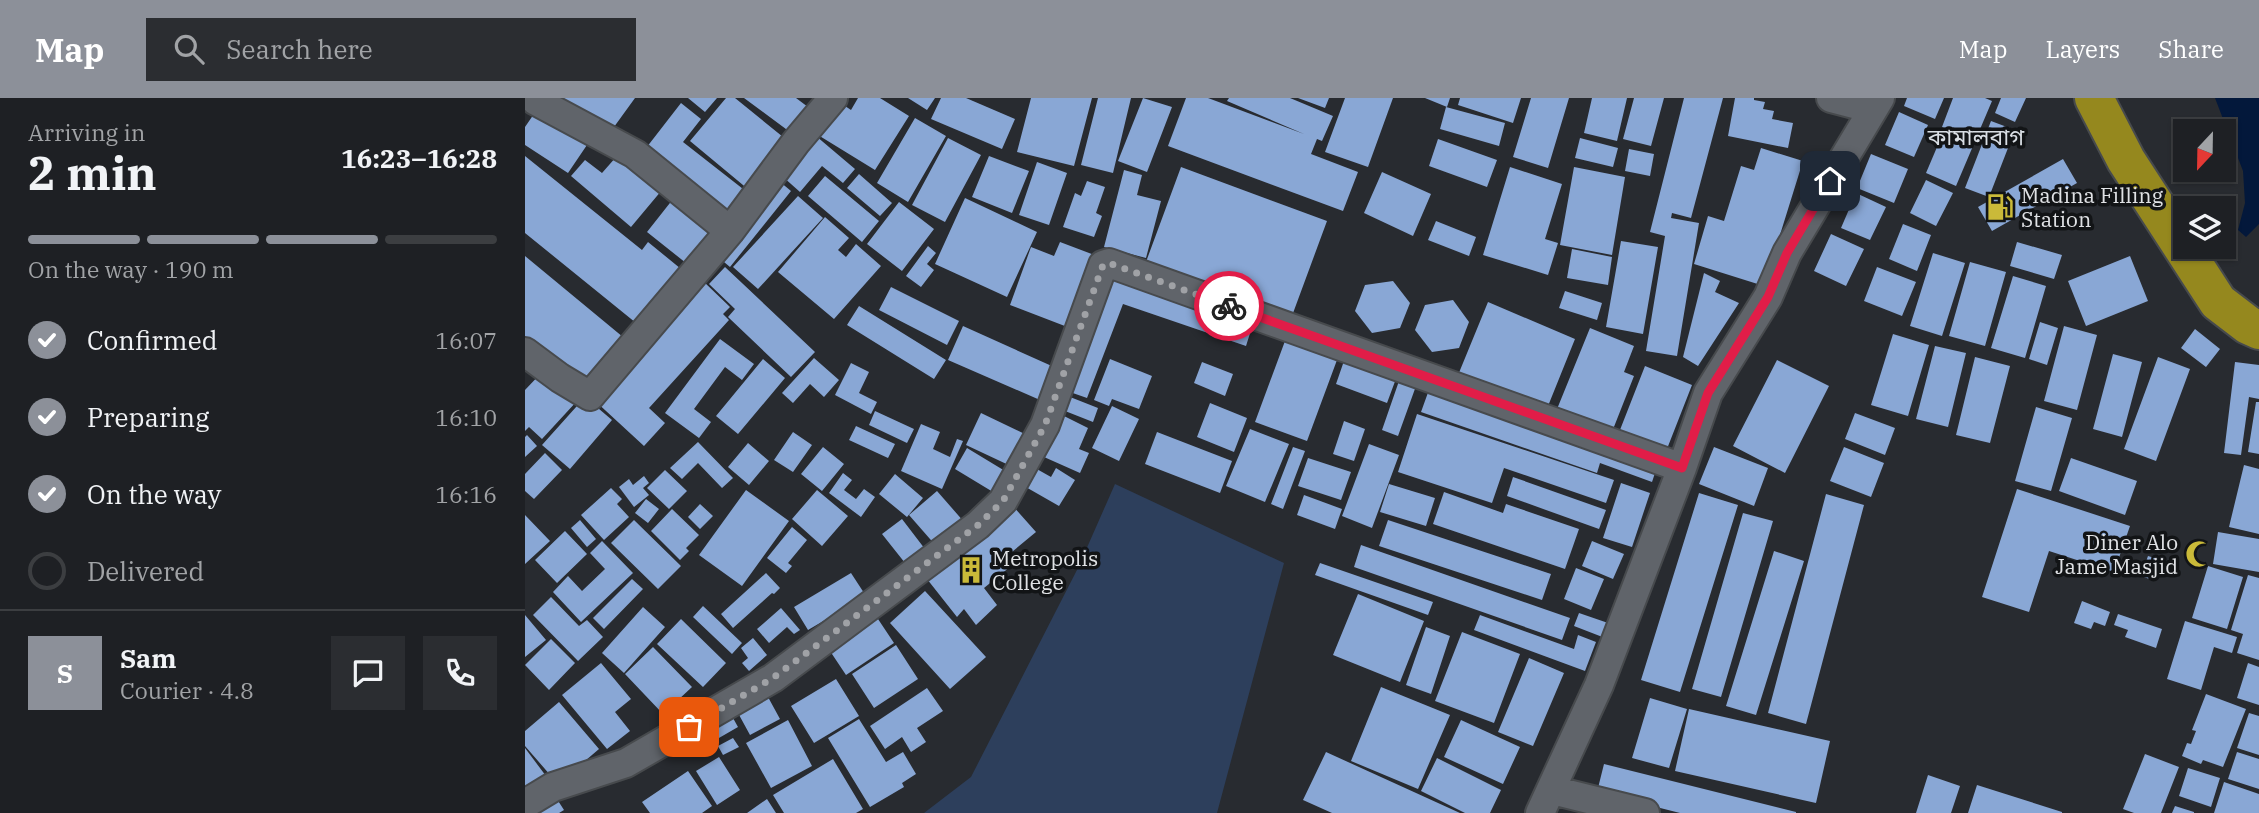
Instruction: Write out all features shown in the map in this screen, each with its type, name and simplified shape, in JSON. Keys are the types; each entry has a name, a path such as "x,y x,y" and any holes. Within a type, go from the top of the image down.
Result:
{"highway":[{"path":"2094,98 2126,160 2218,302 2259,330"}],"street":[{"path":"525,352 590,396 730,231 796,142 833,98"},
{"path":"1645,813 1546,802 1599,685 1708,393 1768,297 1787,253 1877,104 1831,98"},
{"path":"533,104 635,154 730,231"},
{"path":"525,804 553,786 626,763 773,678 978,525 1003,501 1045,425 1103,265 1109,263 1682,468"}],"shaded area":[{"path":"2215,98 2259,98 2259,224 2246,237 2238,230 2245,203 2243,171 2237,155 2237,119 2223,119"},
{"path":"1115,484 1284,563 1217,813 924,813 971,777 1078,568"}],"building":[{"path":"557,98 635,98 606,138"},
{"path":"688,98 717,98 705,112"},
{"path":"726,98 735,98 788,141 749,190 690,141"},
{"path":"744,98 796,98 812,110 794,135"},
{"path":"858,98 880,98 909,116 875,170 818,135 839,102 851,110"},
{"path":"908,98 935,98 927,110"},
{"path":"941,98 966,98 1015,119 1002,149 931,119"},
{"path":"1031,98 1092,98 1074,166 1017,152"},
{"path":"1098,98 1131,98 1113,173 1081,165"},
{"path":"1143,98 1172,107 1147,172 1118,161"},
{"path":"1186,98 1208,98 1304,134 1227,101 1229,98 1290,98 1333,116 1322,141 1317,139 1311,154 1358,172 1343,211 1168,146"},
{"path":"1298,98 1329,98 1325,108"},
{"path":"1345,98 1393,98 1368,167 1325,152"},
{"path":"1425,98 1450,98 1447,107"},
{"path":"1460,98 1521,98 1513,123 1458,105"},
{"path":"1531,98 1569,98 1548,168 1513,157"},
{"path":"1592,98 1627,98 1617,141 1584,133"},
{"path":"1634,98 1664,98 1651,146 1623,139"},
{"path":"1684,98 1723,98 1691,218 1672,213 1671,218 1699,223 1677,356 1646,351 1665,236 1650,232"},
{"path":"1735,98 1754,98 1765,102 1763,109 1774,111 1772,119 1793,123 1788,148 1728,136"},
{"path":"1907,98 1944,98 1935,119 1904,106"},
{"path":"1953,98 1985,98 1992,101 1975,141 1942,127"},
{"path":"2001,98 2026,98 2015,122 1995,113"},
{"path":"681,103 701,119 683,142 752,196 732,221 643,152"},
{"path":"1446,107 1505,123 1499,146 1440,129"},
{"path":"538,108 589,142 568,173 525,145 525,127"},
{"path":"1899,112 1928,125 1914,157 1885,145"},
{"path":"915,118 946,136 908,202 877,183"},
{"path":"1991,121 2015,130 1989,197 1965,188"},
{"path":"1943,133 1973,146 1956,186 1926,173"},
{"path":"816,136 855,169 843,183 822,166 800,192 782,176"},
{"path":"948,138 981,155 945,222 912,205"},
{"path":"1580,138 1618,148 1613,167 1575,158"},
{"path":"1438,139 1497,160 1487,187 1429,166"},
{"path":"624,148 667,184 631,227 571,176 585,160 602,173"},
{"path":"1761,148 1803,161 1764,286 1694,264 1708,216 1724,221 1741,166 1754,170"},
{"path":"1629,149 1654,154 1650,176 1625,171"},
{"path":"1871,154 1908,169 1894,203 1857,188"},
{"path":"525,156 642,250 648,242 686,273 641,327 525,233"},
{"path":"989,156 1029,171 1012,213 972,197"},
{"path":"2063,159 2077,183 1992,231 1978,207"},
{"path":"1037,162 1067,173 1049,225 1019,215"},
{"path":"1181,167 1327,221 1289,324 1143,270"},
{"path":"1510,167 1562,184 1545,239 1558,243 1548,275 1483,255"},
{"path":"1574,167 1625,177 1612,255 1560,245"},
{"path":"1124,170 1142,175 1137,195 1161,201 1146,258 1104,247"},
{"path":"1382,172 1431,194 1413,236 1364,213"},
{"path":"859,174 892,203 880,216 847,188"},
{"path":"825,176 879,221 862,242 808,196"},
{"path":"1926,180 1953,193 1936,226 1910,213"},
{"path":"779,181 791,191 730,267 718,257"},
{"path":"1087,181 1105,187 1096,213 1102,216 1094,237 1063,227 1075,193 1081,196"},
{"path":"1856,193 1886,207 1870,240 1841,228"},
{"path":"677,194 721,229 691,267 647,232"},
{"path":"798,196 823,218 758,289 733,267"},
{"path":"965,198 1037,232 1007,297 935,264"},
{"path":"899,202 934,229 902,271 867,244"},
{"path":"825,217 849,238 838,250 846,257 856,244 881,266 834,319 778,272"},
{"path":"1436,221 1476,237 1469,256 1428,240"},
{"path":"1903,224 1931,235 1917,271 1889,259"},
{"path":"1831,234 1864,249 1846,286 1814,271"},
{"path":"1621,241 1658,247 1643,334 1606,327"},
{"path":"1060,242 1097,256 1070,328 1010,305 1031,247 1054,256"},
{"path":"2017,242 2062,255 2054,279 2010,266"},
{"path":"928,246 936,253 927,264 934,270 921,287 906,276"},
{"path":"1572,249 1612,257 1608,285 1567,278"},
{"path":"1933,253 1965,263 1942,336 1910,326"},
{"path":"525,256 629,342 587,392 525,340"},
{"path":"2130,256 2148,301 2086,326 2068,281"},
{"path":"1970,262 2006,272 1985,346 1949,336"},
{"path":"725,267 815,352 791,377 728,317 735,309 709,284"},
{"path":"1877,267 1916,282 1902,316 1864,301"},
{"path":"1704,273 1720,281 1715,292 1739,303 1698,366 1683,357"},
{"path":"2013,276 2046,286 2025,358 1991,348"},
{"path":"1107,277 1252,327 1246,346 1123,304 1087,398 1067,391"},
{"path":"703,281 730,307 723,314 729,320 649,408 665,423 644,446 593,399"},
{"path":"1393,281 1410,303 1400,328 1372,333 1355,311 1365,285"},
{"path":"891,287 959,321 947,345 879,310"},
{"path":"1565,291 1602,303 1597,320 1559,308"},
{"path":"1453,300 1469,322 1459,348 1432,352 1415,330 1425,305"},
{"path":"1488,302 1575,339 1544,416 1456,380"},
{"path":"859,306 946,360 934,379 847,325"},
{"path":"2040,322 2058,328 2047,365 2029,359"},
{"path":"963,326 1054,367 1040,400 948,360"},
{"path":"2064,326 2097,335 2077,410 2044,401"},
{"path":"1590,328 1634,346 1624,372 1634,376 1610,437 1555,414"},
{"path":"2195,329 2220,349 2206,367 2181,348"},
{"path":"1893,334 1929,345 1908,416 1871,405"},
{"path":"720,339 754,364 742,380 725,367 694,409 711,422 699,438 665,413"},
{"path":"1285,341 1337,360 1307,441 1255,422"},
{"path":"1935,346 1966,353 1948,427 1916,419"},
{"path":"2113,354 2142,362 2122,437 2093,429"},
{"path":"1975,357 2010,366 1990,443 1956,435"},
{"path":"2158,357 2190,369 2156,461 2124,449"},
{"path":"814,358 839,380 824,397 810,384 793,403 782,393"},
{"path":"1345,358 1397,376 1387,403 1336,384"},
{"path":"763,359 785,378 738,434 716,416"},
{"path":"1110,359 1152,376 1139,409 1112,399 1109,406 1094,400"},
{"path":"1777,360 1829,386 1785,473 1733,446"},
{"path":"1202,362 1233,374 1225,396 1194,383"},
{"path":"2235,362 2259,365 2259,399 2249,397 2241,455 2224,453"},
{"path":"851,363 869,372 859,393 877,402 871,414 835,395"},
{"path":"1645,366 1692,385 1665,454 1618,435"},
{"path":"544,370 577,401 542,439 529,427 525,431 525,390"},
{"path":"1399,381 1416,386 1398,436 1382,430"},
{"path":"1430,387 1657,467 1652,482 1600,463 1597,473 1421,412"},
{"path":"1065,395 1098,408 1093,422 1060,409"},
{"path":"585,397 612,420 570,469 542,445"},
{"path":"2256,402 2259,402 2259,454 2248,452"},
{"path":"1210,403 1247,418 1234,452 1197,437"},
{"path":"1112,406 1139,419 1119,461 1092,448"},
{"path":"2036,407 2072,418 2051,491 2015,481"},
{"path":"875,411 914,429 907,443 869,425"},
{"path":"981,413 1029,436 1015,468 966,445"},
{"path":"1855,413 1895,428 1885,455 1845,439"},
{"path":"1417,414 1614,480 1606,503 1504,468 1492,503 1398,472"},
{"path":"1064,416 1088,428 1079,449 1089,453 1080,473 1044,457"},
{"path":"1344,421 1365,429 1354,461 1333,454"},
{"path":"921,424 940,432 933,449 950,457 957,439 963,441 942,489 901,471"},
{"path":"856,426 895,444 888,458 849,440"},
{"path":"1250,429 1289,444 1265,502 1226,486"},
{"path":"793,432 812,445 793,472 774,460"},
{"path":"1157,432 1232,461 1220,493 1145,464"},
{"path":"527,435 537,446 525,457 525,437"},
{"path":"698,442 733,478 722,488 698,463 682,479 670,468"},
{"path":"748,443 769,461 749,485 728,467"},
{"path":"1369,444 1399,455 1372,528 1342,516"},
{"path":"823,447 844,464 822,491 801,474"},
{"path":"1293,447 1305,451 1283,509 1271,504"},
{"path":"1714,447 1768,468 1754,506 1699,484"},
{"path":"1844,447 1884,463 1871,497 1830,481"},
{"path":"967,448 1005,471 993,492 955,469"},
{"path":"545,453 562,470 534,499 525,491 525,474"},
{"path":"1308,458 1351,472 1341,500 1298,486"},
{"path":"2071,458 2137,481 2125,515 2059,491"},
{"path":"2244,465 2259,469 2259,534 2229,527"},
{"path":"1035,468 1051,477 1056,468 1075,480 1059,506 1024,486"},
{"path":"665,470 687,491 669,509 647,488"},
{"path":"843,473 852,480 844,490 856,499 864,489 875,497 861,517 829,493"},
{"path":"895,474 923,498 907,517 879,494"},
{"path":"644,476 649,483 643,488 649,495 634,507 619,487 629,479 633,485"},
{"path":"1513,477 1606,510 1599,529 1507,496"},
{"path":"1621,483 1650,493 1632,547 1603,538"},
{"path":"1389,484 1435,498 1426,526 1380,512"},
{"path":"611,488 622,499 617,504 629,517 604,540 581,515"},
{"path":"2017,489 2130,526 2114,572 2049,551 2029,612 1982,597"},
{"path":"746,490 789,521 742,586 699,555"},
{"path":"817,490 848,516 822,546 792,519"},
{"path":"937,491 965,523 937,547 909,515"},
{"path":"1444,492 1503,513 1506,504 1579,529 1565,569 1433,524"},
{"path":"1699,493 1738,505 1680,692 1641,680"},
{"path":"1826,494 1864,505 1806,724 1768,713"},
{"path":"1304,495 1342,509 1335,529 1297,515"},
{"path":"646,499 659,509 648,523 635,513"},
{"path":"700,504 713,516 700,529 688,517"},
{"name":"Metropolis College","path":"1011,504 1036,532 1007,556 1016,562 984,588 997,605 976,625 964,609 957,617 927,579"},
{"path":"672,509 699,535 686,548 689,551 680,560 651,531"},
{"path":"1743,513 1773,521 1721,697 1692,689"},
{"path":"525,515 550,541 525,564"},
{"path":"902,519 928,553 909,568 882,534"},
{"path":"580,520 596,539 587,547 571,528"},
{"path":"634,520 681,566 658,589 611,543"},
{"path":"1388,520 1551,574 1542,600 1379,546"},
{"path":"792,527 807,540 788,563 792,566 786,573 767,558"},
{"path":"565,531 587,554 557,583 535,560"},
{"path":"2218,532 2259,539 2259,572 2213,564"},
{"path":"602,541 633,573 581,622 553,592 568,576 582,591 605,569 590,553"},
{"path":"1592,541 1624,554 1613,579 1582,566"},
{"path":"1361,545 1570,618 1562,640 1354,567"},
{"path":"1774,551 1804,561 1756,715 1726,706"},
{"path":"2148,556 2167,562 2163,574 2157,572 2155,581 2141,576"},
{"path":"1320,563 1433,602 1428,615 1315,575"},
{"path":"2208,566 2243,577 2227,629 2192,618"},
{"path":"1576,568 1604,579 1591,610 1564,599"},
{"path":"766,573 780,588 733,628 721,614"},
{"path":"851,573 866,596 808,630 794,607"},
{"path":"2248,575 2259,578 2259,660 2237,653 2243,634 2231,630"},
{"path":"632,579 643,589 604,629 593,618"},
{"name":"Metropolis College","path":"925,591 986,657 950,689 890,623"},
{"path":"1358,594 1424,621 1400,682 1333,655"},
{"path":"551,597 579,626 587,620 603,637 578,661 533,615"},
{"path":"2082,601 2110,612 2105,626 2094,622 2091,629 2074,623"},
{"path":"703,606 742,643 732,654 693,617"},
{"path":"643,607 665,627 624,673 602,653"},
{"path":"781,608 800,630 794,634 787,627 769,643 757,629"},
{"path":"872,610 894,643 846,675 826,645"},
{"path":"1579,613 1611,624 1605,638 1574,626"},
{"path":"2118,614 2162,629 2156,648 2125,637 2128,630 2114,625"},
{"path":"525,615 546,640 525,657"},
{"path":"1480,615 1574,649 1578,635 1596,642 1585,671 1474,630"},
{"path":"681,619 726,663 703,687 657,644"},
{"path":"2185,621 2237,637 2232,653 2214,647 2201,690 2167,679"},
{"path":"1426,627 1450,636 1431,694 1406,685"},
{"path":"1462,632 1520,654 1494,723 1435,701"},
{"path":"753,638 767,655 749,671 742,663 748,658 741,648"},
{"path":"551,639 575,663 549,690 525,665"},
{"path":"896,645 918,679 874,708 852,674"},
{"path":"653,647 692,687 663,714 625,674"},
{"path":"1529,658 1564,673 1533,746 1498,732"},
{"path":"601,663 631,699 615,712 630,731 607,749 562,695"},
{"path":"2248,663 2259,667 2259,705 2237,698"},
{"path":"836,679 859,716 814,743 791,706"},
{"path":"762,686 780,719 750,735 732,702"},
{"path":"1381,687 1450,715 1418,789 1351,761"},
{"path":"927,688 943,711 917,728 926,742 911,752 902,737 885,749 870,726"},
{"path":"2206,694 2246,709 2223,767 2203,760 2201,764 2182,756 2187,743 2191,744 2196,731 2192,730"},
{"path":"1650,698 1687,709 1669,768 1632,758"},
{"path":"559,702 599,749 558,784 525,746 525,731"},
{"path":"728,709 738,727 712,742 704,728"},
{"path":"1689,709 1830,741 1816,803 1675,771"},
{"path":"2249,713 2259,716 2259,755 2237,748"},
{"path":"859,719 886,762 903,752 916,774 902,783 904,787 870,807 828,738"},
{"path":"788,720 812,766 771,788 746,743"},
{"path":"1461,720 1520,747 1503,784 1444,757"},
{"path":"733,738 739,747 723,755 718,746"},
{"path":"525,748 546,776 525,793"},
{"path":"1326,752 1460,813 1332,813 1303,800"},
{"path":"2237,752 2259,759 2259,789 2228,779"},
{"path":"2145,754 2179,767 2161,813 2134,813 2123,809"},
{"path":"719,757 740,790 717,805 696,771"},
{"path":"1437,758 1501,790 1490,813 1465,813 1421,791"},
{"path":"833,759 863,809 856,813 784,813 773,795"},
{"path":"1604,764 1796,813 1680,813 1597,792"},
{"path":"2188,768 2220,778 2211,807 2179,796"},
{"path":"688,771 712,806 702,813 650,813 642,802"},
{"path":"1928,775 1960,786 1951,813 1916,813"},
{"path":"2224,782 2259,794 2259,813 2214,813"},
{"path":"1977,785 2062,812 2062,813 1968,813"},
{"path":"553,793 564,810 559,813 525,813"},
{"path":"767,799 776,813 747,813"},
{"path":"2175,806 2194,812 2194,813 2172,813"}],"way so far":[{"path":"689,727 773,678 978,525 1003,501 1045,425 1103,265 1109,263 1229,306"}],"place":[{"name":"Madina Filling Station","path":"2000,207"},
{"name":"Diner Alo Jame Masjid","path":"2199,554"},
{"name":"Metropolis College","path":"971,570"}],"district":[{"name":"কামালবাগ","path":"1976,136"}],"route":[{"path":"1229,306 1682,468 1708,393 1768,297 1787,253 1830,181"}]}
